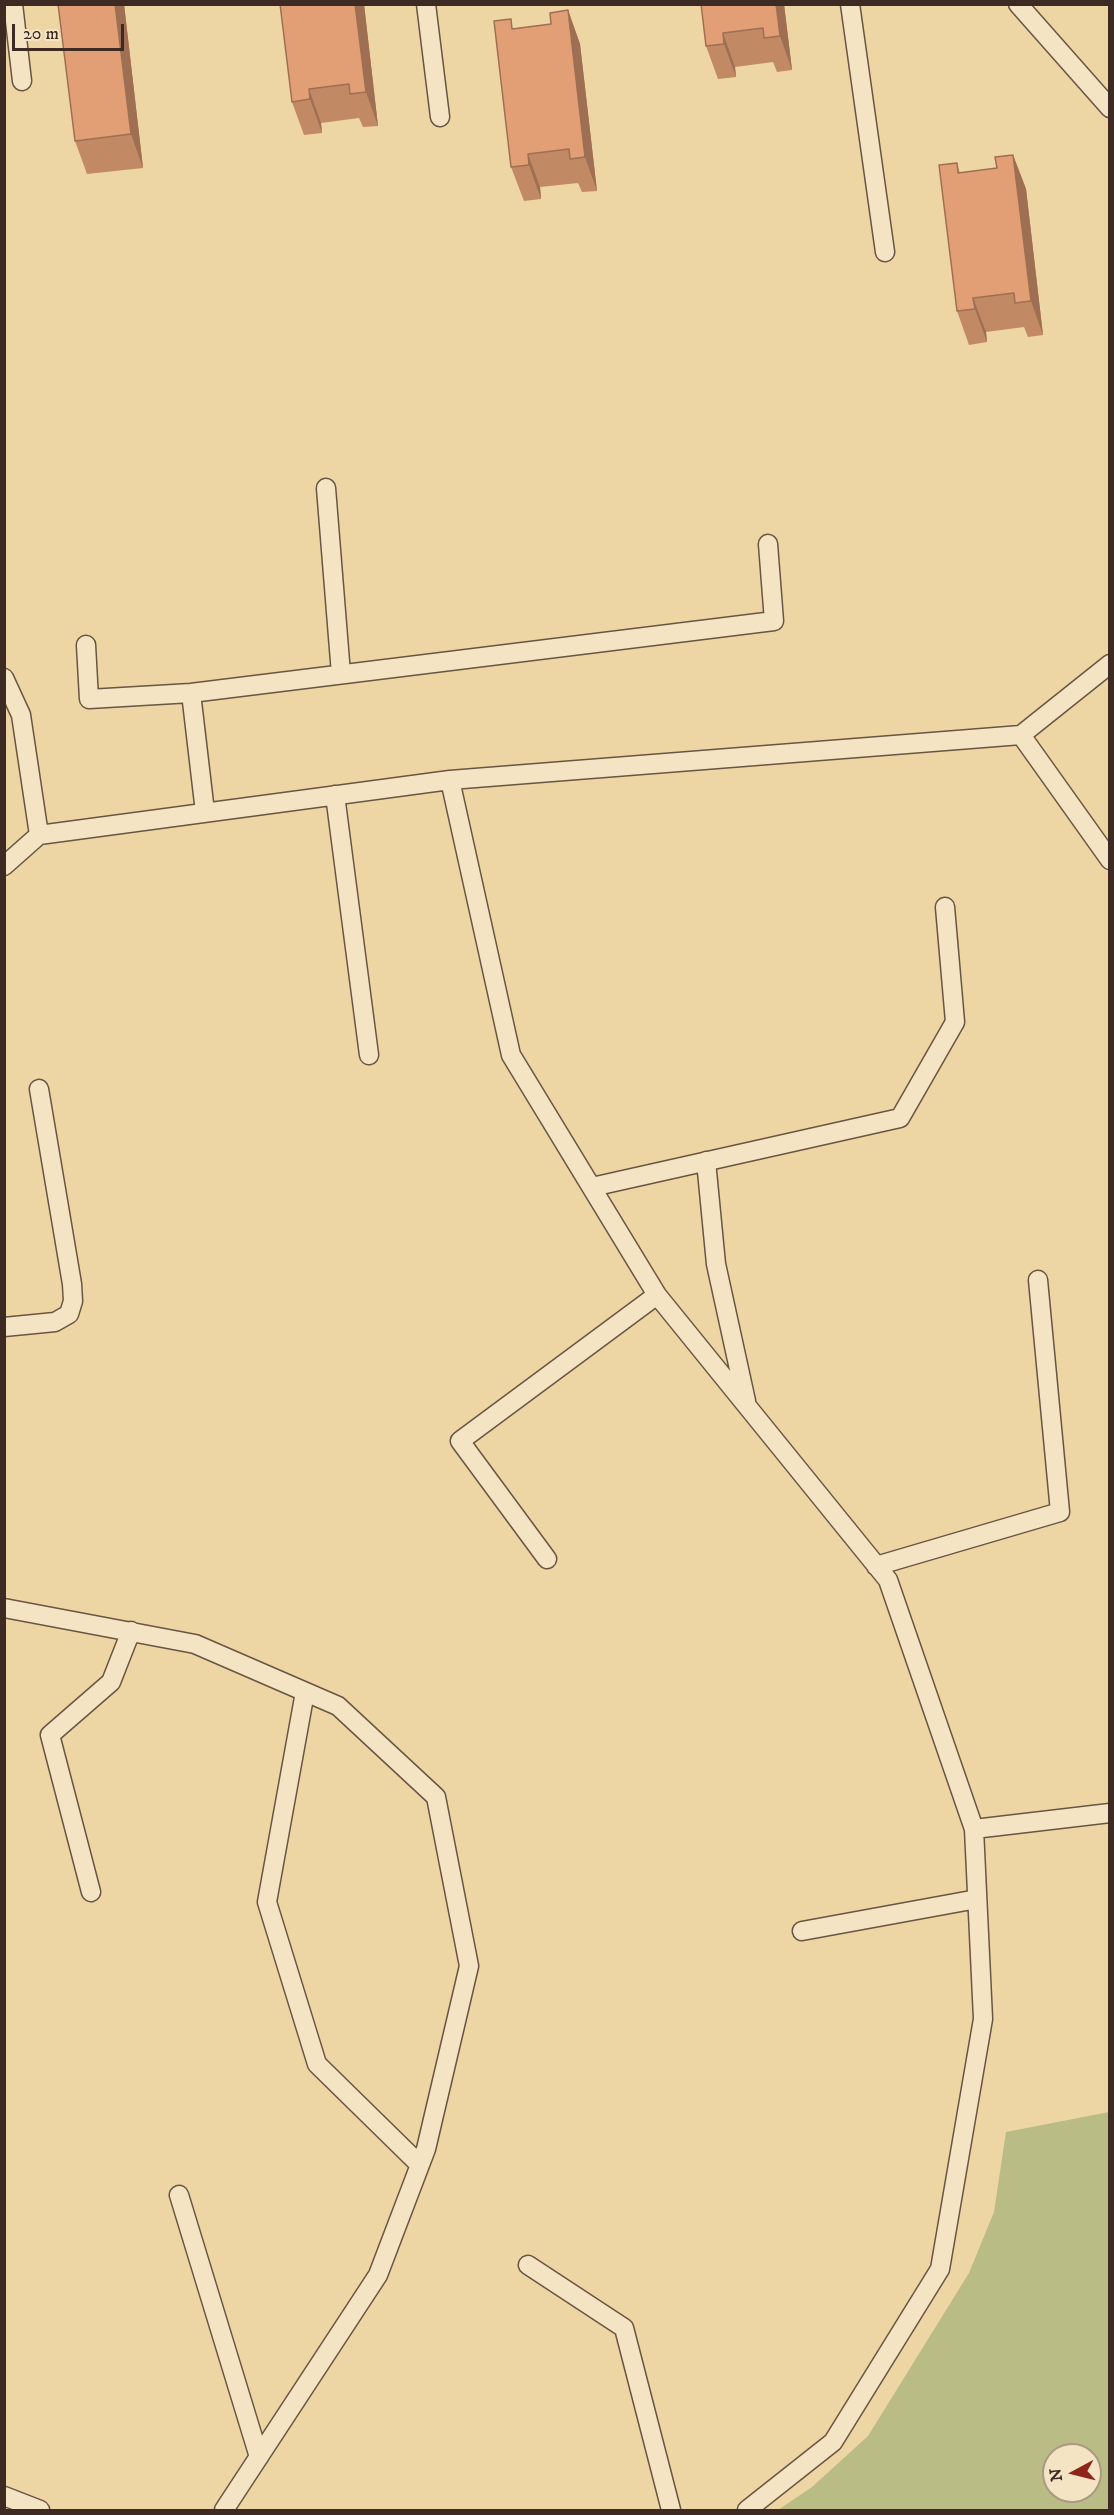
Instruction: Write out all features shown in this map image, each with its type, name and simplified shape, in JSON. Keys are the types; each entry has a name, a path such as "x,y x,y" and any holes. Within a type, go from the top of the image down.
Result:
{"lane":[{"path":"13,4 22,81"},
{"path":"426,4 440,117"},
{"path":"850,4 885,252"},
{"path":"1018,4 1110,108"},
{"path":"326,488 341,675"},
{"path":"86,645 89,699 191,693 774,621 768,544"},
{"path":"4,866 39,835 450,780 1021,735 1110,664"},
{"path":"4,678 21,715 39,835"},
{"path":"191,693 205,812"},
{"path":"1021,735 1110,860"},
{"path":"450,780 511,1055 657,1294 888,1581 974,1829 983,2019 940,2269 833,2442 747,2511"},
{"path":"335,795 369,1055"},
{"path":"592,1187 900,1118 955,1022 945,907"},
{"path":"4,1327 55,1322 69,1314 73,1301 39,1089"},
{"path":"706,1161 716,1264 747,1406"},
{"path":"876,1566 1060,1512 1038,1280"},
{"path":"547,1560 460,1441 657,1294"},
{"path":"4,1608 195,1644 338,1706 436,1797 469,1966 426,2150 378,2275 224,2511"},
{"path":"92,1892 50,1736 111,1682 131,1631"},
{"path":"304,1692 267,1902 317,2064 420,2165"},
{"path":"974,1829 1110,1813"},
{"path":"802,1931 977,1899"},
{"path":"179,2195 259,2457"},
{"path":"528,2265 624,2328 671,2511"},
{"path":"4,2496 40,2511"}],"green space":[{"path":"1109,2112 1109,2510 778,2510 812,2487 868,2436 969,2273 994,2212 1006,2132"}],"building":[{"path":"58,4 115,4 131,134 75,141"},
{"path":"280,4 355,4 366,92 350,94 349,84 309,89 310,99 292,102"},
{"path":"701,4 776,4 780,36 764,38 763,28 723,33 724,44 706,46"},
{"path":"568,10 585,157 570,159 569,149 528,154 529,165 511,167 494,21 511,19 512,29 551,24 550,13"},
{"path":"1013,155 1031,301 1015,303 1014,293 973,298 975,309 957,311 939,165 957,163 958,173 997,168 995,157"}]}
